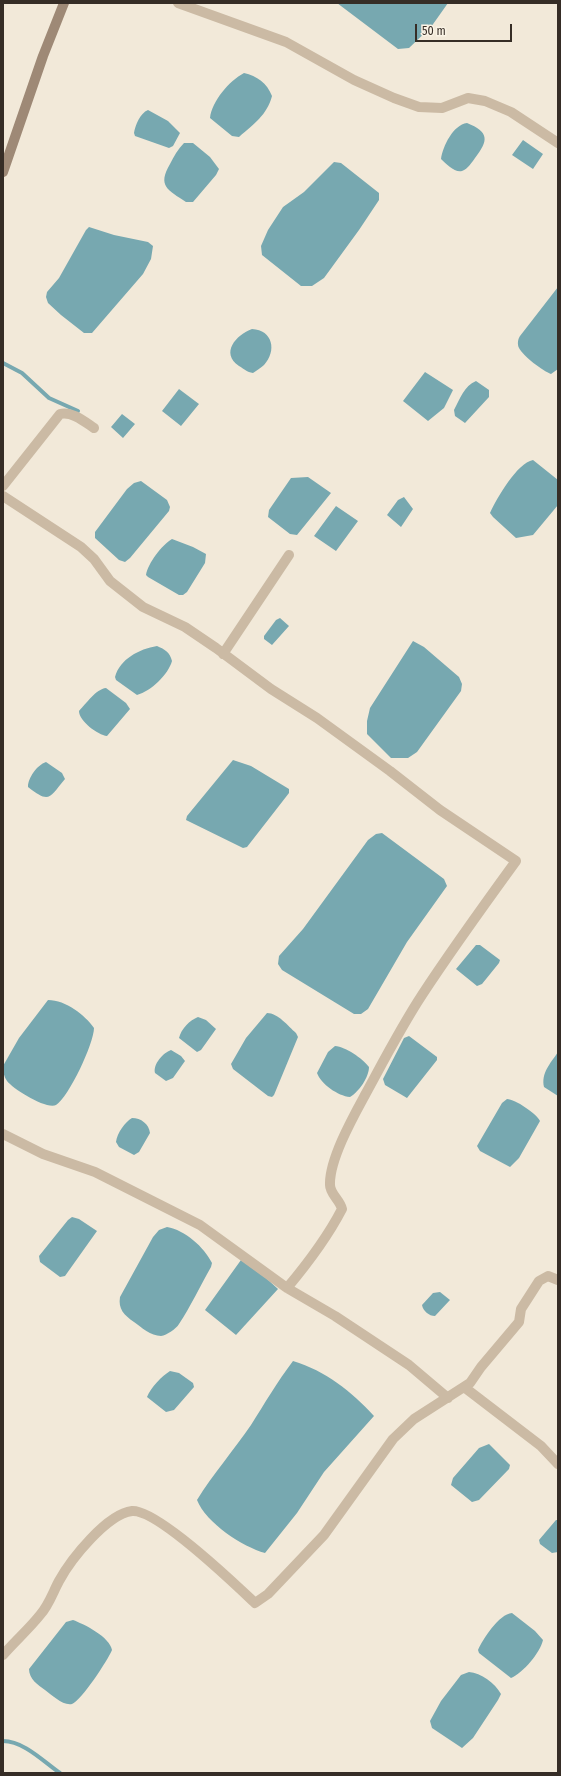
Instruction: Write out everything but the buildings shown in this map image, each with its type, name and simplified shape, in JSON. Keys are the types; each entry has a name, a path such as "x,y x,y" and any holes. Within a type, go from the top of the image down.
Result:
{"main road":[{"path":"3,172 42,56 64,3"}],"street":[{"path":"178,3 286,42 354,80 394,98 419,107 442,108 468,98 484,101 511,112 558,143"},
{"path":"3,486 60,414 65,413 74,416 94,428"},
{"path":"3,496 81,547 94,559 110,581 143,608 185,627 271,689 317,718 440,810 516,860 421,996 361,1102 343,1138 334,1164 330,1184 330,1189 341,1203 342,1209 327,1236 310,1261 287,1288"},
{"path":"223,654 290,555"},
{"path":"3,1134 43,1154 96,1172 200,1225 287,1288 340,1320 409,1365 448,1398"},
{"path":"3,1655 40,1615 49,1602 59,1580 75,1557 91,1538 103,1527 120,1516 133,1511 144,1514 181,1538 232,1581 255,1603 268,1594 324,1534 393,1439 414,1419 470,1383 519,1322 521,1309 538,1281 548,1276 558,1280"},
{"path":"464,1387 541,1446 558,1464"}],"water":[{"path":"337,3 448,3 431,27 409,48 398,49"},
{"path":"244,73 261,81 270,91 272,96 267,109 263,114 239,137 232,136 210,118 214,105 222,92 227,86"},
{"path":"148,110 168,121 180,133 173,146 169,148 135,136 134,133 138,120"},
{"path":"467,123 483,133 483,146 470,165 462,171 456,171 441,159 446,142 453,132 457,128"},
{"path":"523,140 543,154 533,169 512,155"},
{"path":"184,143 193,143 210,157 219,169 216,175 193,202 186,202 170,191 166,187 164,178 166,171 176,153"},
{"path":"334,162 341,163 379,193 379,200 324,278 312,286 301,286 262,255 261,246 268,230 283,207 304,192"},
{"path":"89,227 114,235 148,242 153,246 151,259 143,274 92,333 84,333 48,303 46,297 47,292 59,278"},
{"path":"558,287 558,369 551,374 538,367 529,359 519,348 518,342 520,336"},
{"path":"252,329 265,333 271,342 271,354 263,366 253,373 239,366 233,361 231,356 232,345 241,335"},
{"path":"425,372 453,390 444,408 428,421 403,401"},
{"path":"476,381 489,390 489,397 465,423 455,416 454,410 465,389"},
{"path":"179,389 199,404 181,426 162,411"},
{"path":"122,414 135,424 123,438 111,427"},
{"path":"533,460 558,480 558,505 533,535 516,538 490,513 502,490 514,474 521,467"},
{"path":"308,477 331,493 297,535 290,534 268,517 269,510 291,478"},
{"path":"141,481 167,500 170,507 169,511 125,562 119,560 95,538 95,532 127,489 134,483"},
{"path":"404,497 413,509 401,527 387,515 398,500"},
{"path":"336,506 358,521 336,551 314,536"},
{"path":"172,539 206,554 205,563 187,592 183,595 179,595 146,575 147,570 156,555 164,545"},
{"path":"280,618 289,626 272,645 264,639 264,636 276,620"},
{"path":"413,641 424,647 459,677 462,684 461,691 417,752 408,758 391,758 367,734 367,721 370,708"},
{"path":"157,646 168,653 172,661 167,672 158,682 148,690 137,695 116,680 115,677 121,665 126,660 137,652"},
{"path":"106,688 126,703 130,709 107,736 99,733 85,723 79,711 95,694"},
{"path":"233,760 251,766 289,789 289,793 247,847 243,848 186,820 187,816"},
{"path":"46,762 62,773 65,779 52,794 45,797 28,787 28,783 39,766"},
{"path":"382,833 444,879 447,886 407,942 368,1009 361,1014 354,1014 282,970 278,964 279,956 303,929 368,840 376,834"},
{"path":"476,945 480,945 500,960 482,984 477,986 456,969"},
{"path":"48,1000 68,1005 86,1018 94,1028 90,1045 74,1081 61,1100 56,1105 52,1106 30,1098 10,1085 6,1079 3,1068 19,1038"},
{"path":"267,1013 279,1017 296,1033 298,1037 272,1097 268,1096 233,1069 231,1064 246,1038"},
{"path":"198,1017 206,1020 216,1029 201,1050 197,1052 179,1038 186,1025"},
{"path":"409,1036 437,1057 437,1060 407,1098 385,1085 383,1079 404,1038"},
{"path":"335,1046 344,1048 354,1054 369,1067 369,1071 363,1084 357,1092 350,1097 330,1089 317,1073 328,1052"},
{"path":"171,1050 181,1056 185,1061 173,1078 166,1081 155,1073 155,1070 159,1059"},
{"path":"558,1052 558,1096 544,1087 543,1082 547,1069"},
{"path":"507,1099 515,1101 525,1107 540,1121 519,1158 510,1167 480,1151 477,1146 502,1103"},
{"path":"132,1118 144,1122 150,1133 139,1152 134,1155 119,1147 116,1142 122,1128"},
{"path":"72,1217 79,1219 97,1231 65,1276 60,1277 40,1262 39,1256"},
{"path":"167,1227 187,1235 199,1245 212,1263 176,1328 171,1332 157,1336 143,1329 127,1317 122,1311 120,1297 153,1237 159,1230"},
{"path":"241,1260 266,1278 278,1289 236,1335 205,1310"},
{"path":"440,1292 450,1300 435,1316 431,1315 425,1311 422,1305 433,1293"},
{"path":"293,1361 327,1376 347,1390 374,1416 324,1472 297,1513 265,1553 236,1540 226,1533 208,1517 197,1500 238,1444"},
{"path":"170,1371 179,1373 193,1383 194,1387 174,1410 166,1412 147,1397 157,1382"},
{"path":"489,1444 510,1465 509,1469 479,1500 472,1502 451,1485 453,1478 479,1448"},
{"path":"556,1520 558,1520 558,1552 552,1553 540,1544 539,1540"},
{"path":"512,1613 535,1631 543,1640 538,1651 530,1662 521,1672 511,1678 479,1653 478,1650 497,1622 507,1614"},
{"path":"73,1620 90,1628 102,1636 107,1640 112,1650 88,1688 76,1701 69,1704 58,1700 37,1684 32,1679 29,1669 66,1622"},
{"path":"469,1672 478,1674 487,1679 501,1694 473,1738 462,1748 432,1728 430,1721 441,1701 461,1675"}],"waterway":[{"path":"3,363 22,373 49,398 78,411"},
{"path":"3,1741 19,1744 60,1773"}]}
